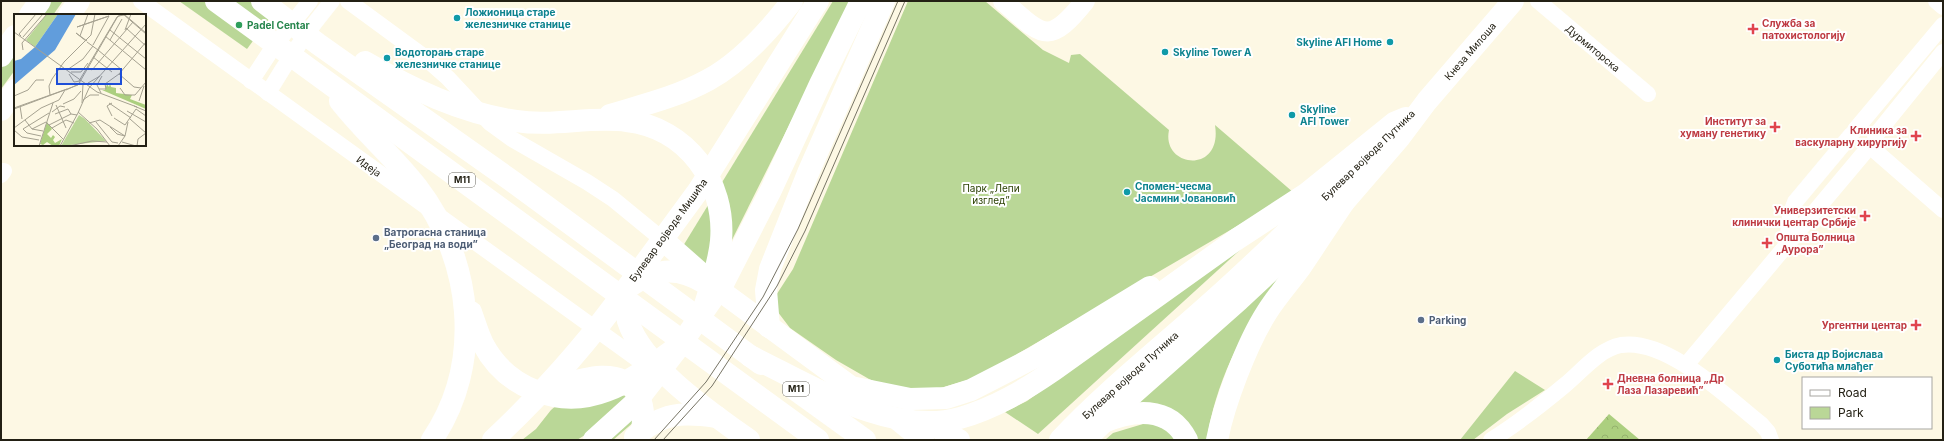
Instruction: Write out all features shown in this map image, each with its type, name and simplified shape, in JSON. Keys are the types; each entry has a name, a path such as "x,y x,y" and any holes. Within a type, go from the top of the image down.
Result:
{"main road":[{"path":"31,14 40,1"},
{"path":"70,14 79,1"},
{"name":"M11","path":"216,1 730,374 818,440"},
{"name":"M11","path":"262,1 318,44 512,181 865,440"},
{"path":"592,120 650,104 708,80 722,71 755,43 776,21 792,1"},
{"name":"Булевар војводе Мишића","path":"493,440 545,390 597,330 698,191 818,1"},
{"path":"594,440 636,402 681,344 724,282 736,262 861,1"},
{"path":"769,327 766,290 772,263 808,173 884,1"},
{"name":"Кнеза Милоша","path":"1427,101 1514,1"},
{"path":"1,56 14,37"},
{"path":"318,44 354,56 427,95 488,115 516,121 541,124 592,120 637,122 666,132 690,150 701,163 710,178 719,208 721,241 718,261 703,311"},
{"path":"328,82 353,118 417,188 443,230 456,263 463,291 478,332 491,356 499,366 526,386 548,396 582,398 607,391 629,379 681,344"},
{"path":"1,110 14,91"},
{"name":"Булевар војводе Путника","path":"1085,440 1094,417 1215,299 1406,118 1427,101"},
{"name":"Булевар војводе Путника","path":"1060,440 1094,417 1239,300 1344,202 1400,137 1427,101"},
{"path":"663,240 722,292 851,387 888,412 926,431 1003,402 1026,389 1149,304 1237,239 1306,194 1394,123 1406,118"},
{"path":"1217,440 1226,406 1238,373 1251,342 1266,313 1300,268 1344,202"},
{"path":"851,387 910,399 946,398 971,390 1034,357 1186,266 1237,239"},
{"path":"722,292 688,276 664,271 645,276 627,288 625,304 628,321 633,334 677,386 717,418 749,440"},
{"path":"432,440 450,407 462,373 467,330 463,291"},
{"path":"750,356 875,414 901,420 926,431 959,440"},
{"path":"730,374 796,440"},
{"path":"545,390 598,377 622,379 630,385 638,396 644,410 637,435"},
{"path":"1094,417 1141,413 1160,415 1176,424 1187,440"},
{"path":"637,435 653,422 673,415 691,414 717,418"}],"street":[{"name":"Идеја","path":"141,1 677,386"},
{"path":"251,81 272,49 310,1"},
{"path":"268,93 288,60 332,1"},
{"path":"348,1 423,56 448,78 490,123 512,139 587,182 663,240"},
{"path":"1003,1 1030,25 1039,30 1048,32 1055,31 1064,26 1086,1"},
{"name":"Дурмиторска","path":"1538,1 1648,94"},
{"path":"1936,1 1943,7"},
{"path":"1787,245 1792,208 1795,202 1943,25"},
{"path":"1686,365 1871,146 1943,52"},
{"path":"1871,146 1857,152 1852,147 1850,140 1853,133 1860,128 1868,128 1871,146 1943,210"},
{"path":"1491,440 1554,394 1602,354 1620,345 1639,345 1649,347 1686,365 1762,424 1768,432 1771,440"}],"green space":[{"path":"46,1 63,1 54,14 38,14"},
{"name":"Padel Centar","path":"179,1 282,1 247,49"},
{"path":"833,1 851,1 714,276 680,251"},
{"name":"Парк „Лепи изглед”","path":"908,1 985,1 1043,50 1069,63 1071,55 1080,54 1169,130 1169,143 1174,152 1182,158 1192,160 1202,159 1210,152 1215,141 1215,125 1294,193 978,377 920,394 888,387 869,379 836,360 790,328 771,303 793,269"},
{"path":"14,48 14,71 1,89 1,67"},
{"path":"1251,240 1038,434 1005,412 1027,401"},
{"path":"1282,272 1245,331 1225,373 1211,417 1207,440 1194,440 1133,404"},
{"path":"1515,371 1545,390 1507,414 1473,440 1460,440"},
{"path":"572,392 632,396 635,421 613,440 597,440 588,433 577,440 522,440 536,429 551,410"},
{"path":"1609,414 1640,440 1586,440"},
{"path":"1153,421 1174,433 1176,440 1105,440 1113,433"}],"tram line":[{"path":"654,440 706,382 763,297 798,229 898,1"},
{"path":"663,440 712,386 777,286 805,231 905,1"}],"place":[{"name":"Ложионица старе железничке станице","path":"457,18"},
{"name":"Padel Centar","path":"239,25"},
{"name":"Служба за патохистологију","path":"1753,29"},
{"name":"Skyline AFI Home","path":"1390,42"},
{"name":"Skyline Tower A","path":"1165,52"},
{"name":"Водоторањ старе железничке станице","path":"387,58"},
{"name":"Skyline AFI Tower","path":"1292,115"},
{"name":"Институт за хуману генетику","path":"1775,127"},
{"name":"Клиника за васкуларну хирургију","path":"1916,136"},
{"name":"Спомен-чесма Јасмини Јовановић","path":"1127,192"},
{"name":"Универзитетски клинички центар Србије","path":"1865,216"},
{"name":"Ватрогасна станица „Београд на води”","path":"376,238"},
{"name":"Општа Болница „Аурора”","path":"1767,243"},
{"name":"Parking","path":"1421,320"},
{"name":"Ургентни центар","path":"1916,325"},
{"name":"Биста др Војислава Суботића млађег","path":"1777,360"},
{"name":"Дневна болница „Др Лаза Лазаревић”","path":"1608,384"}]}
